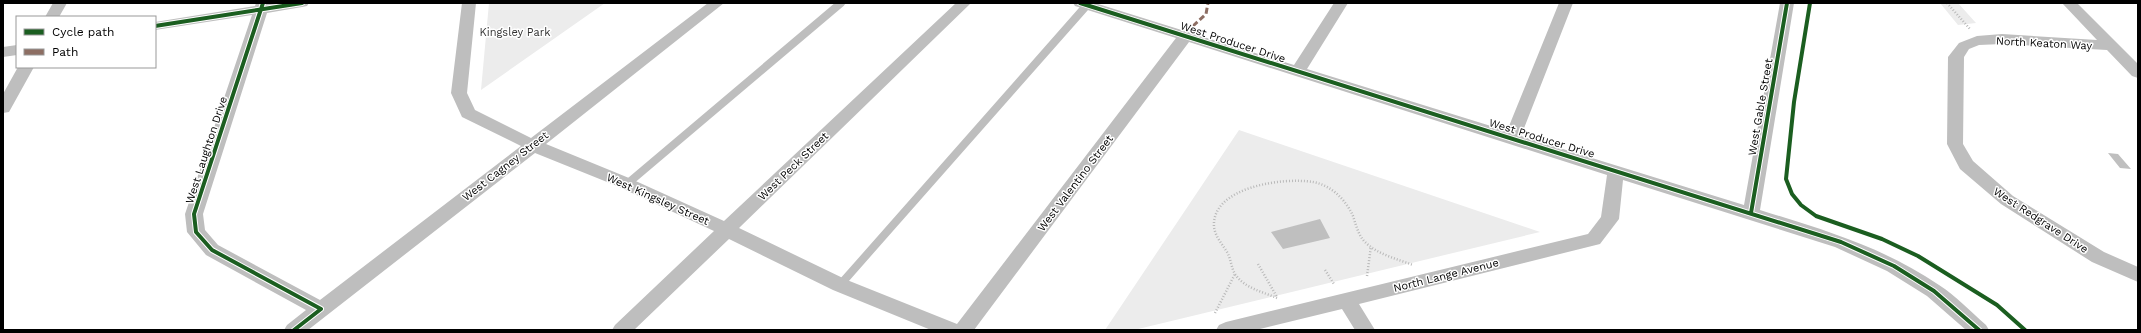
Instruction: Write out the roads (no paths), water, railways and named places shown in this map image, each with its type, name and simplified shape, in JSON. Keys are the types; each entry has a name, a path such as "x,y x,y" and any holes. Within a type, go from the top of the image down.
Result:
{"street":[{"path":"53,16 60,3"},
{"path":"156,26 262,6 302,3"},
{"name":"West Kingsley Street","path":"469,3 459,93 468,114 532,145 627,184 727,230 840,285 951,330"},
{"name":"West Cagney Street","path":"294,330 717,3"},
{"name":"West Peck Street","path":"622,330 964,3"},
{"path":"1297,72 1341,3"},
{"path":"1512,138 1566,3"},
{"name":"West Gable Street","path":"1751,213 1787,3"},
{"path":"2069,3 2138,73"},
{"name":"West Producer Drive","path":"1084,4 1841,242 1894,266 1934,291 1979,330"},
{"name":"West Laughton Drive","path":"262,6 194,214 196,232 212,250 321,309"},
{"name":"North Keaton Way","path":"1973,35 2002,39 2112,46"},
{"name":"West Redgrave Drive","path":"1973,35 1956,57 1955,144 1966,165 2007,200 2098,257 2138,275"},
{"name":"West Valentino Street","path":"963,330 1186,36"},
{"path":"3,52 16,50"},
{"path":"3,108 25,68"},
{"name":"North Lange Avenue","path":"1226,330 1594,239 1610,219 1616,171"},
{"path":"1346,300 1365,330"}],"lane":[{"path":"627,184 841,3"},
{"path":"840,285 1084,4"}],"park label":[{"name":"Kingsley Park","path":"515,32"}]}
